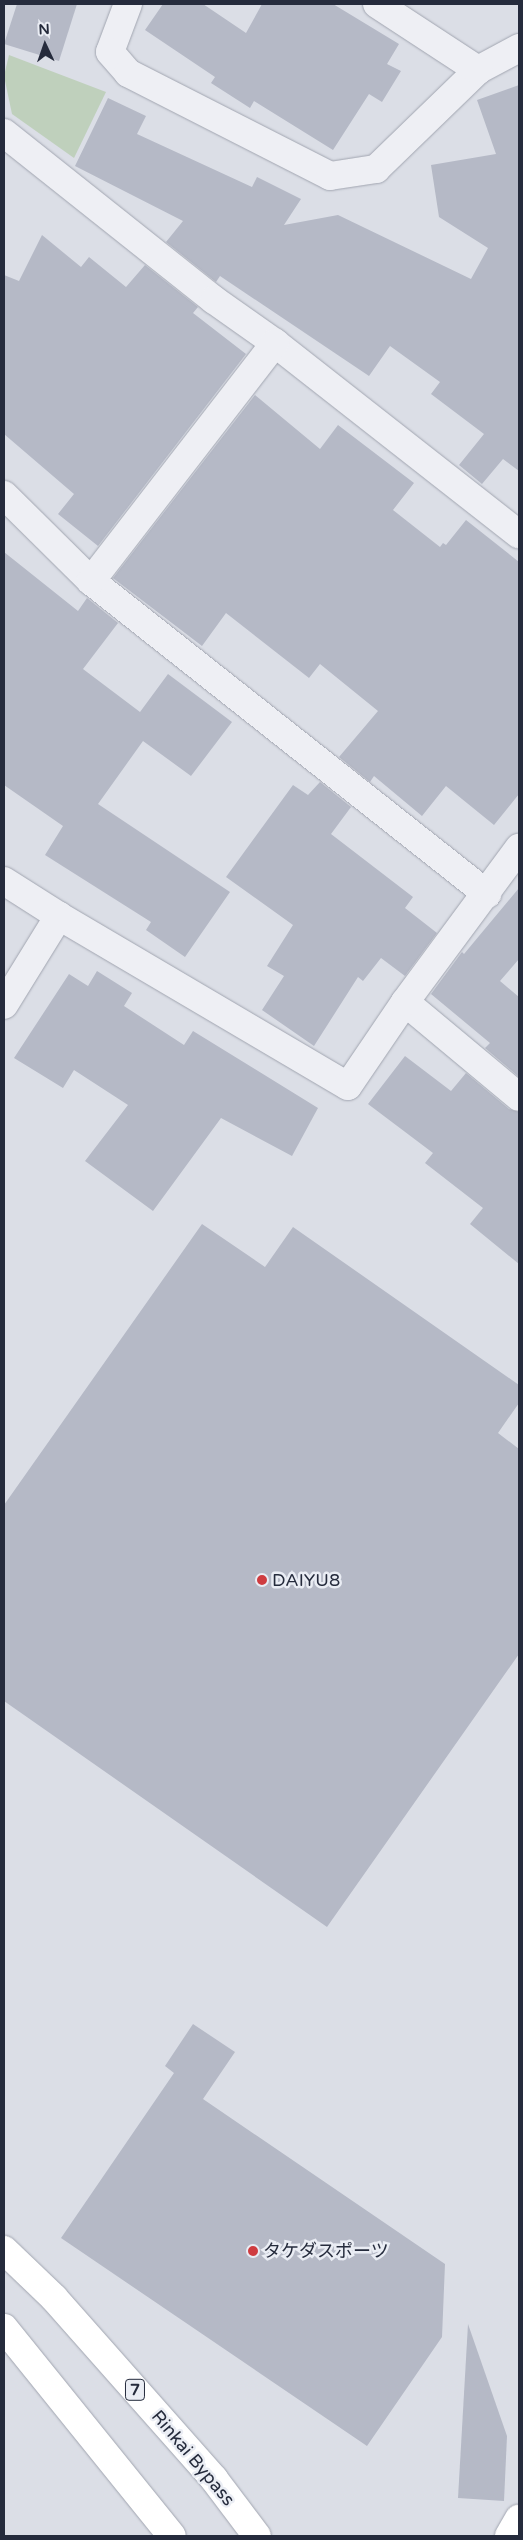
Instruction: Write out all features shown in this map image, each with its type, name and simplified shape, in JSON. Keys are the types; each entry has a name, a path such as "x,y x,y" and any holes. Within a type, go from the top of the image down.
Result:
{"main road":[{"name":"Rinkai Bypass","path":"4,2250 54,2298 214,2479 257,2536"},
{"path":"5,2331 172,2536"},
{"path":"509,2536 519,2519"}],"street":[{"path":"128,4 110,52 128,73 330,176 376,169 478,70 519,48"},
{"path":"376,4 478,70"},
{"path":"4,133 214,300 275,343 519,534"},
{"path":"91,581 275,343"},
{"path":"4,495 91,581 487,894"},
{"path":"4,881 59,916 348,1086 405,1002 487,894 519,848"},
{"path":"4,1005 59,916"},
{"path":"405,1002 519,1097"}],"green space":[{"path":"9,55 106,92 74,158 12,114 4,76"}],"building":[{"path":"17,4 77,4 59,61 4,44"},
{"path":"163,4 203,4 246,33 262,4 333,4 399,44 387,64 401,71 382,102 369,94 333,150 254,101 250,108 211,83 215,77 145,30"},
{"path":"519,85 519,471 503,459 482,484 459,465 484,434 431,394 440,382 390,346 369,376 220,276 216,282 166,242 183,221 75,166 108,98 146,116 137,134 252,187 257,177 301,199 284,225 338,215 471,279 488,248 439,217 431,165 496,154 477,100"},
{"path":"42,235 81,267 89,257 126,287 145,265 198,307 193,313 246,354 98,546 58,514 74,494 4,434 4,275 19,281"},
{"path":"255,395 320,449 338,425 414,483 393,510 440,547 443,543 446,545 466,520 519,562 519,794 494,825 446,786 422,816 374,776 370,782 339,757 378,711 320,664 309,678 226,613 202,646 113,578"},
{"path":"4,552 78,611 87,598 118,623 83,669 140,712 168,674 232,722 191,776 143,741 98,804 230,892 185,957 146,930 151,922 45,855 63,826 4,785"},
{"path":"320,782 351,807 331,834 413,897 405,908 437,933 405,976 381,958 363,981 358,977 314,1046 262,1010 284,976 267,966 293,925 226,877 293,785 308,795"},
{"path":"519,888 519,959 500,981 519,997 519,1077 485,1048 490,1043 431,994 462,952 464,954"},
{"path":"97,971 132,993 124,1006 184,1045 193,1031 318,1108 292,1156 221,1118 153,1211 85,1161 128,1105 74,1070 63,1088 14,1058 69,974 88,986"},
{"path":"405,1056 451,1091 466,1073 509,1109 519,1112 519,1264 470,1224 483,1208 425,1163 433,1153 368,1104"},
{"name":"DAIYU8","path":"202,1224 265,1267 293,1227 519,1385 519,1403 498,1433 519,1449 519,1654 327,1927 4,1701 4,1505"},
{"name":"タケダスポーツ","path":"193,2024 235,2052 203,2099 445,2264 442,2337 367,2446 61,2238 174,2073 165,2066"},
{"path":"468,2324 507,2436 504,2501 458,2498"}],"place":[{"name":"DAIYU8","path":"262,1580"},
{"name":"タケダスポーツ","path":"253,2251"}]}
